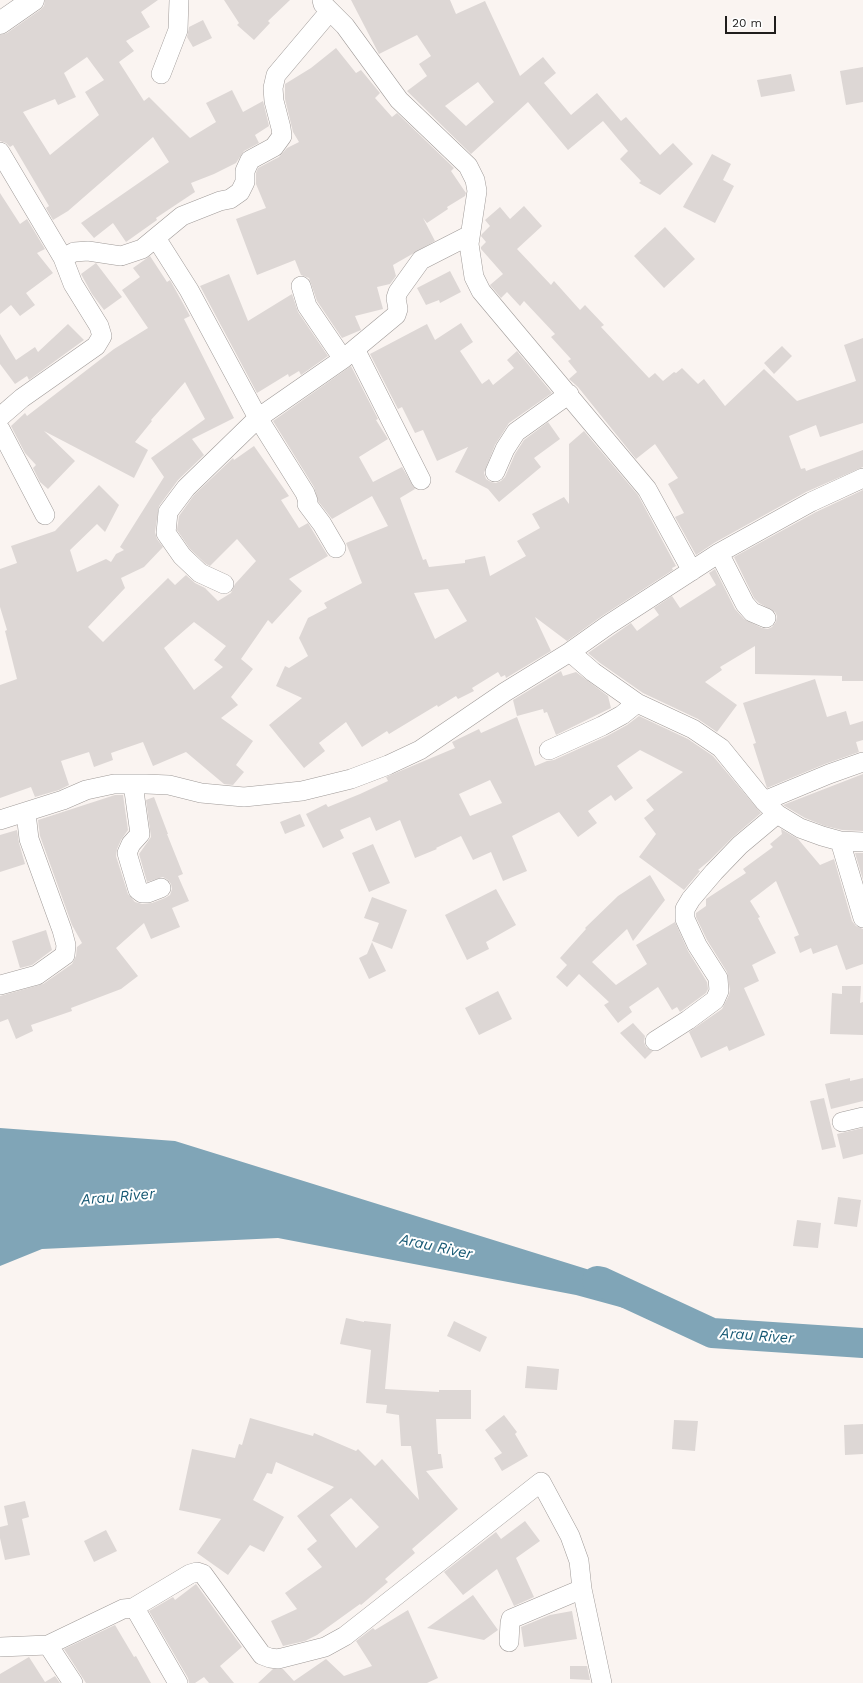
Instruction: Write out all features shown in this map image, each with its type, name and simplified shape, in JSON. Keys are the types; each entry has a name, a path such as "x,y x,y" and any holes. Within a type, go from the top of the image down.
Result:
{"highway":[{"path":"0,23 33,0"}],"street":[{"path":"161,74 178,30 179,0"},
{"path":"63,258 74,252 88,251 121,256 142,249 182,216 220,201 230,199 240,192 245,182 245,171 250,160 274,147 282,136 274,100 273,88 276,75 326,5 345,26 399,100 468,166 475,180 477,191 469,244 470,262 474,277 481,291 569,394 647,489 692,572"},
{"path":"0,152 63,258 73,284 99,326 102,336 96,346 22,398 0,428 45,515"},
{"path":"224,584 200,573 182,556 166,533 168,512 186,488 258,418 349,354 396,316 398,309 396,298 398,292 421,260 470,235"},
{"path":"156,238 189,290 258,418 305,492 308,501 307,504 322,524 336,548"},
{"path":"301,286 307,306 349,354 421,480"},
{"path":"495,472 505,449 516,432 569,394"},
{"path":"0,820 26,813 86,790 114,784 169,785 201,793 244,797 302,791 351,779 388,765 420,750 505,692 570,652 608,625 720,553 799,508 863,478"},
{"path":"720,553 745,604 752,612 766,618"},
{"path":"570,652 592,672 637,703 693,729 721,748 777,814 800,828 840,841 863,842"},
{"path":"549,750 602,726 622,715 637,703"},
{"path":"764,800 863,762"},
{"path":"133,784 140,834 131,844 127,853 138,890 142,893 148,893 161,888"},
{"path":"0,985 38,975 65,955 66,945 62,930 30,839 26,813"},
{"path":"655,1041 688,1020 715,1000 719,991 718,978 696,945 685,919 685,909 691,899 714,872 740,845 777,814"},
{"path":"840,841 863,918"},
{"path":"842,1122 863,1118"},
{"path":"0,1647 48,1645 123,1609 133,1608 190,1574 197,1572 203,1574 262,1655 278,1659 325,1647 345,1636 541,1482 570,1536 579,1561 582,1589 602,1683"},
{"path":"509,1642 511,1619 582,1589"},
{"path":"133,1608 136,1610 178,1683"},
{"path":"48,1645 73,1683"}],"water":[{"path":"0,1128 175,1141 638,1285 631,1310 576,1295 278,1238 42,1249 0,1266"}],"building":[{"path":"45,0 158,0 141,12 150,27 126,41 134,51 119,62 144,101 149,97 190,138 216,122 206,103 232,90 243,112 263,101 269,126 255,135 259,143 244,151 236,163 191,183 195,192 156,218 157,220 126,242 113,223 94,238 81,223 169,162 153,137 68,211 53,220 46,208 49,206 13,145 10,147 6,143 0,141 0,35 7,33 44,6","holes":["87,57 104,80 85,92 99,115 50,155 23,112 55,99 58,105 76,97 64,73"]},
{"path":"224,0 290,0 268,21 270,23 254,40 237,25 239,23"},
{"path":"351,0 450,0 456,14 485,1 520,76 543,57 556,73 544,83 571,115 597,93 621,121 626,117 660,155 673,143 693,164 660,195 639,183 641,181 620,159 628,151 603,121 568,150 528,102 471,154 407,91 427,76 419,64 431,56 417,35 379,54","holes":["478,82 494,102 466,126 445,106"]},
{"path":"203,20 212,38 193,47 187,37 189,27"},
{"path":"336,48 356,73 361,70 380,93 375,98 392,117 397,113 454,168 451,171 466,193 465,196 447,207 448,209 427,223 423,218 435,241 393,265 396,276 390,284 377,287 383,309 355,316 361,330 342,338 317,301 309,278 301,275 295,260 257,275 236,219 266,208 256,184 256,173 258,168 279,157 287,148 299,142 293,132 285,99 285,84 311,68"},
{"path":"863,67 863,102 846,105 840,71"},
{"path":"791,74 795,91 761,97 757,80"},
{"path":"712,154 731,164 723,180 734,186 715,223 683,207"},
{"path":"0,193 20,224 27,219 45,249 37,253 53,273 26,293 35,305 20,316 11,305 0,314"},
{"path":"524,206 542,226 517,249 551,285 554,281 580,310 585,305 604,325 601,327 649,378 655,373 663,381 674,372 676,373 682,368 698,384 704,379 725,406 764,369 797,401 856,381 844,345 863,338 863,423 820,437 816,425 789,436 801,469 805,468 806,471 863,450 863,467 806,492 714,543 696,555 675,517 684,513 668,484 678,478 655,444 636,459 578,387 569,379 577,372 568,361 571,359 551,337 555,334 524,301 520,306 507,292 501,298 490,285 503,274 481,249 486,242 481,236 490,226 485,220 500,207 510,219"},
{"path":"665,227 695,259 664,288 634,256"},
{"path":"150,256 167,282 170,280 190,316 184,319 234,418 192,439 204,455 178,480 159,506 155,532 157,539 163,547 144,567 121,578 125,588 88,627 103,642 168,578 175,585 186,575 195,583 205,588 218,601 231,593 235,584 256,561 237,539 210,566 206,564 190,549 177,530 179,516 194,495 233,458 234,460 254,446 289,496 281,500 299,528 308,523 328,556 289,579 302,591 272,624 268,620 241,659 253,669 231,697 238,705 221,718 253,741 236,765 244,772 233,785 224,784 186,752 153,766 143,742 111,753 113,760 94,767 89,752 61,761 69,785 59,790 35,797 31,787 0,798 0,685 17,679 5,631 7,630 0,607 0,569 17,563 11,546 55,531 99,485 119,505 105,532 97,524 70,550 77,572 106,559 111,562 116,554 124,550 120,547 164,477 151,458 205,419 185,382 151,420 152,421 135,442 148,450 134,478 44,431 75,461 48,489 40,482 33,468 36,465 25,453 11,426 25,413 27,416 114,349 148,328 122,290 140,277 133,268","holes":["194,622 226,646 214,660 223,667 194,690 164,648"]},
{"path":"96,263 122,297 104,310 92,294 81,274"},
{"path":"450,271 461,292 440,303 439,300 426,305 417,288"},
{"path":"229,274 248,321 292,294 298,312 328,356 301,375 299,371 289,377 288,374 257,393 200,286"},
{"path":"461,323 473,342 460,351 482,384 489,379 493,385 514,368 507,360 517,351 552,393 509,423 495,445 484,473 486,479 496,483 505,477 515,454 524,440 548,422 560,439 534,458 541,467 499,502 488,489 455,472 468,447 437,461 423,430 415,433 402,407 398,409 370,354 427,324 435,340"},
{"path":"68,324 84,340 29,380 27,376 15,384 0,364 0,334 16,360 35,347 38,352"},
{"path":"782,346 792,356 774,374 764,363"},
{"path":"351,366 378,419 376,420 388,439 359,457 373,482 402,467 415,489 400,498 423,560 426,559 429,567 465,563 465,560 485,556 490,576 526,556 517,541 540,528 532,514 564,497 569,504 569,444 584,431 638,495 676,566 672,568 673,570 602,616 567,641 535,617 551,651 506,678 505,675 501,677 498,672 472,688 474,691 458,699 456,696 438,707 437,705 389,734 387,731 362,747 346,722 319,743 325,751 304,768 269,725 302,698 276,686 285,666 289,668 308,656 299,638 308,618 327,608 324,603 362,583 346,543 388,526 372,496 332,519 318,501 314,487 273,421","holes":["448,589 467,621 435,639 414,593"]},
{"path":"863,490 863,681 842,681 842,676 755,674 755,646 720,667 722,670 705,682 737,705 717,732 698,719 643,693 588,653 631,623 637,631 659,615 654,608 672,596 680,608 716,585 709,573 715,569 735,609 744,619 762,628 768,629 772,627 776,622 777,616 775,612 759,603 754,598 734,557 816,512"},
{"path":"561,671 563,676 576,672 608,696 611,708 556,735 547,712 544,713 543,709 517,716 513,700"},
{"path":"815,679 827,717 846,711 850,725 863,721 863,740 856,742 859,752 825,764 767,788 753,744 756,743 743,703"},
{"path":"639,716 688,739 713,756 761,813 698,870 700,871 684,890 639,857 656,834 644,818 654,810 646,800 683,772 640,750 617,766 633,788 615,801 611,795 588,811 597,823 578,837 559,812 512,836 527,871 503,881 491,852 473,860 461,836 436,848 437,849 415,858 400,820 376,831 370,817 340,830 344,838 323,848 306,814 326,804 328,807 388,781 386,777 455,748 452,742 479,729 481,733 517,717 535,766 554,760 607,736 627,725","holes":["490,780 502,803 470,816 459,794"]},
{"path":"863,774 863,831 842,830 825,826 805,818 783,805"},
{"path":"115,795 123,795 128,830 121,840 116,856 128,894 135,902 142,904 152,903 165,898 170,895 172,889 168,880 163,877 147,882 139,854 151,837 146,800 154,797 183,874 178,876 189,901 172,908 180,927 151,939 144,923 116,948 138,976 121,989 71,1008 72,1011 31,1025 33,1031 16,1039 8,1019 0,1022 0,996 43,984 72,964 76,956 77,947 82,943 72,925 40,836 38,820"},
{"path":"300,814 305,826 285,834 280,822"},
{"path":"781,829 798,839 820,865 834,859 852,921 856,926 863,929 863,964 846,970 837,945 813,954 811,948 800,953 794,937 799,935 776,881 750,901 760,917 758,918 776,953 752,965 759,981 744,988 765,1035 729,1051 727,1046 701,1058 689,1032 722,1009 730,990 727,972 707,940 696,917 696,913 706,906 706,899 746,873 743,869 773,847 770,844 782,834"},
{"path":"17,830 25,864 0,872 0,835"},
{"path":"373,844 390,883 369,892 352,853"},
{"path":"855,853 863,853 863,880"},
{"path":"650,875 665,900 633,941 627,929 592,962 616,985 647,964 636,945 675,922 688,951 707,982 708,989 706,993 680,1012 677,1007 672,1010 658,987 629,1007 632,1012 618,1023 604,1005 609,1002 579,974 567,987 556,977 567,965 560,958 586,929 585,928 618,896"},
{"path":"496,889 516,925 486,942 489,949 467,960 445,915"},
{"path":"372,897 407,910 392,949 372,941 379,923 364,918"},
{"path":"46,930 52,950 32,965 20,968 12,941"},
{"path":"372,942 386,971 369,979 359,958 367,954"},
{"path":"842,986 861,986 860,1003 863,1002 863,1035 830,1034 832,993 842,994"},
{"path":"498,991 512,1019 479,1035 465,1008"},
{"path":"633,1023 645,1036 644,1042 646,1047 653,1051 645,1059 620,1033"},
{"path":"850,1078 850,1081 863,1078 863,1101 831,1109 825,1084"},
{"path":"824,1098 836,1147 822,1150 810,1101"},
{"path":"863,1128 863,1154 843,1159 837,1134"},
{"path":"838,1197 861,1200 857,1227 834,1224"},
{"path":"797,1220 821,1223 818,1248 793,1246"},
{"path":"346,1318 364,1322 391,1324 385,1389 439,1392 439,1390 471,1390 471,1419 436,1419 438,1454 441,1454 443,1468 426,1471 458,1509 412,1549 415,1553 385,1579 388,1582 361,1605 360,1604 317,1635 305,1641 283,1646 271,1621 297,1609 285,1593 322,1567 307,1549 317,1541 297,1516 334,1487 276,1462 272,1474 267,1473 253,1500 284,1517 264,1552 250,1545 228,1575 197,1553 221,1519 179,1510 192,1449 235,1458 239,1444 242,1445 250,1418 313,1436 314,1433 356,1451 358,1449 375,1466 382,1459 419,1500 411,1446 401,1446 399,1415 386,1413 387,1405 366,1403 371,1350 340,1344","holes":["351,1498 379,1527 356,1548 330,1515"]},
{"path":"454,1321 487,1337 480,1352 447,1336"},
{"path":"527,1366 559,1369 557,1390 525,1388"},
{"path":"504,1415 517,1432 515,1434 528,1456 502,1471 494,1458 502,1453 485,1430"},
{"path":"674,1420 698,1421 695,1451 672,1449"},
{"path":"863,1424 863,1454 845,1455 844,1425"},
{"path":"25,1501 29,1517 22,1519 30,1555 5,1560 0,1538 0,1527 8,1525 4,1506"},
{"path":"525,1521 540,1541 516,1558 534,1597 514,1606 497,1569 463,1595 444,1572 496,1532 501,1539"},
{"path":"106,1530 117,1551 94,1562 84,1541"},
{"path":"196,1584 242,1647 220,1666 234,1683 209,1683 204,1677 195,1683 189,1683 188,1678 149,1611 173,1597 175,1600"},
{"path":"473,1595 498,1630 484,1640 427,1628"},
{"path":"408,1610 438,1678 427,1683 258,1683 273,1669 283,1669 294,1681 326,1659 344,1676 372,1666 356,1641 373,1628 375,1630"},
{"path":"572,1611 577,1639 524,1647 521,1627 550,1615"},
{"path":"115,1625 134,1657 136,1656 151,1683 86,1683 64,1649"},
{"path":"29,1657 45,1682 55,1676 60,1683 0,1683 0,1674"},
{"path":"570,1666 587,1666 590,1680 570,1679"}],"waterway":[{"name":"Arau River","path":"597,1281 712,1333 863,1343"}]}
